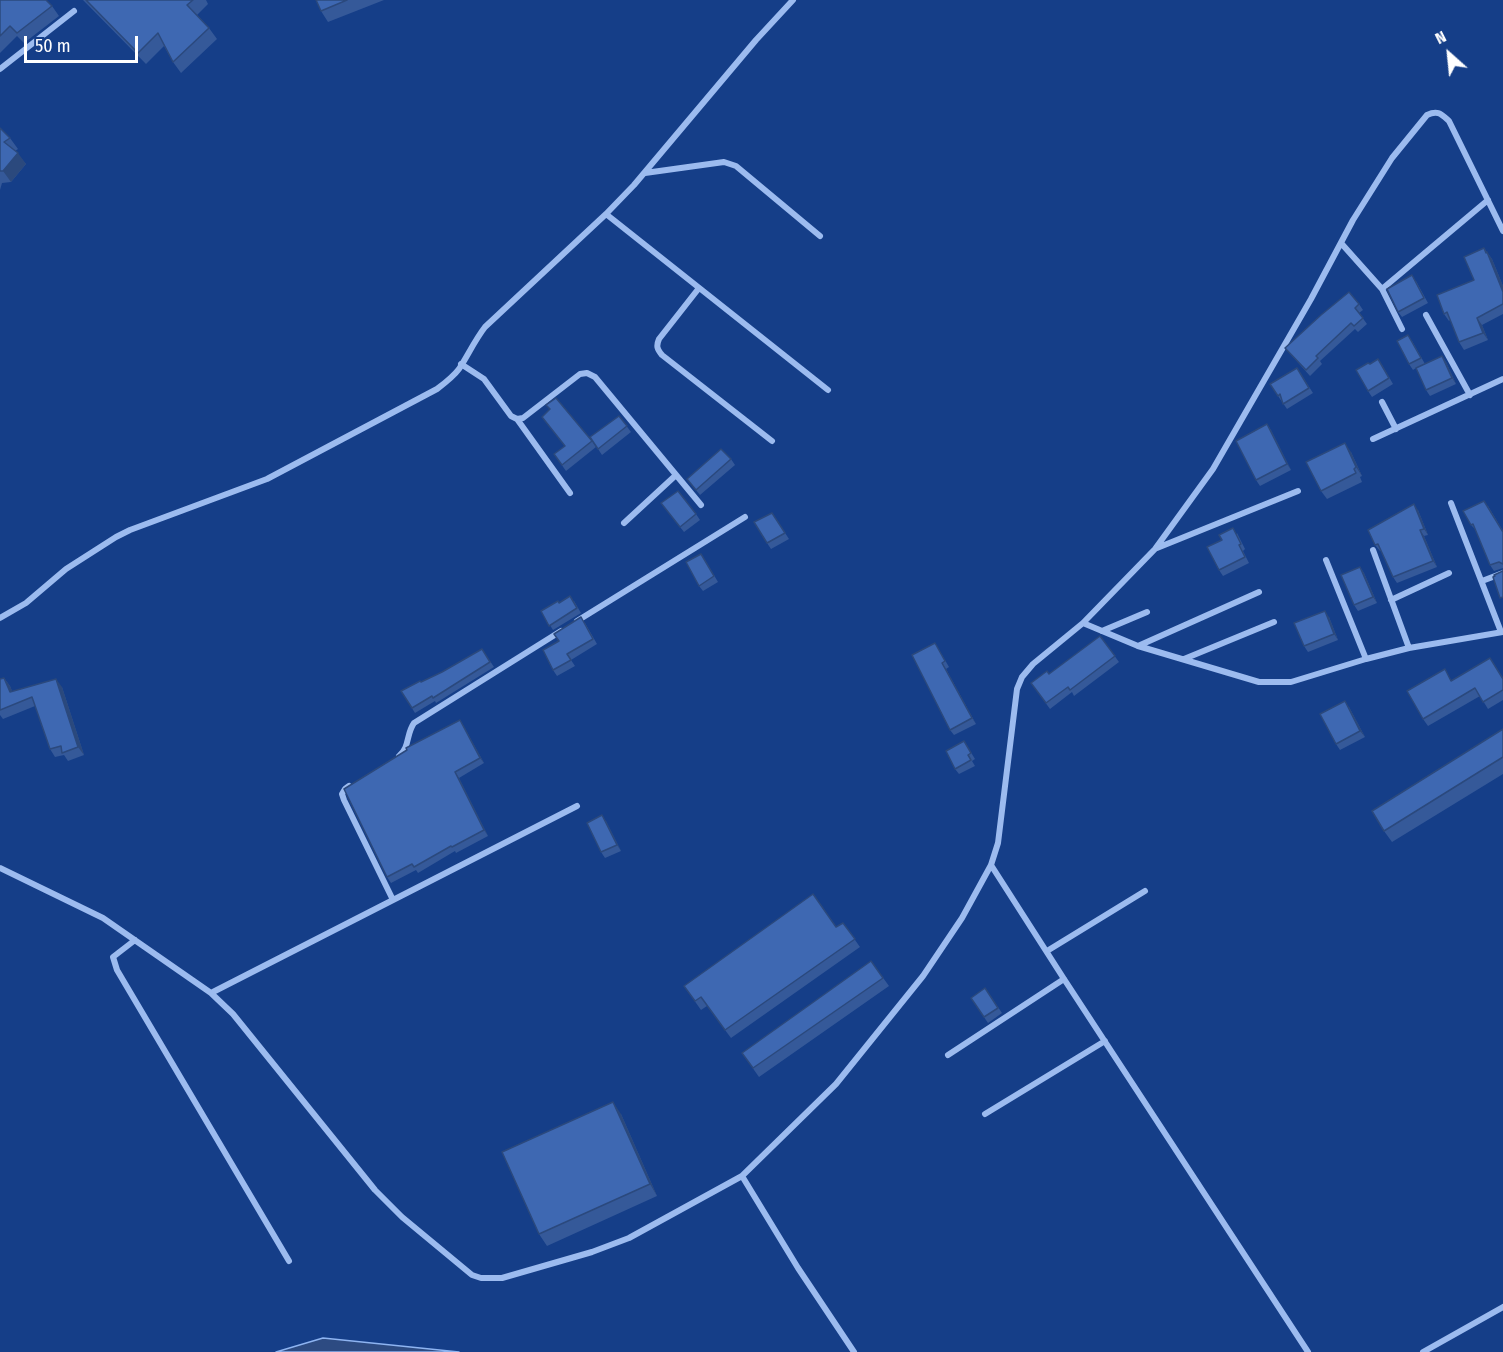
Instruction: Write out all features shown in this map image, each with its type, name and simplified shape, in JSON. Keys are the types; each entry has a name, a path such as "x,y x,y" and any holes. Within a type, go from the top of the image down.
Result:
{"street":[{"path":"0,618 26,603 66,569 116,537 267,479 437,389 461,364 475,339 485,327 606,214 644,173 756,40 793,0"},
{"path":"0,69 74,11"},
{"path":"0,868 103,918 211,993 233,1014 375,1190 402,1217 472,1275 481,1278 502,1278 591,1252 629,1238 742,1176 836,1084 915,985 962,918 991,865 998,843 1017,689 1022,677 1033,664 1083,623 1155,549 1213,469 1311,299 1353,220 1392,158 1427,115 1433,112 1441,114 1449,121 1503,231"},
{"path":"644,173 724,162 736,166 820,236"},
{"path":"1382,289 1488,200"},
{"path":"606,214 828,390"},
{"path":"1341,243 1382,289 1402,329"},
{"path":"699,288 659,339 658,351 772,441"},
{"path":"1426,315 1470,394"},
{"path":"461,364 479,375 511,416 517,419 570,493"},
{"path":"517,419 523,418 580,374 587,373 595,377 701,505"},
{"path":"1373,439 1503,379"},
{"path":"1382,402 1396,429"},
{"path":"624,523 676,475"},
{"path":"1155,549 1298,490"},
{"path":"1083,623 1138,646 1259,682 1291,682 1409,648 1502,632 1451,502"},
{"path":"573,623 745,517"},
{"path":"1373,550 1409,648"},
{"path":"1326,560 1366,659"},
{"path":"1391,600 1449,573"},
{"path":"1482,581 1503,573"},
{"path":"1138,646 1259,592"},
{"path":"1102,631 1147,612"},
{"path":"1184,659 1274,622"},
{"path":"391,761 406,750 409,730 414,723 563,630"},
{"path":"354,783 342,794 344,800 393,900"},
{"path":"211,993 577,806"},
{"path":"991,865 1308,1352"},
{"path":"1047,951 1144,891"},
{"path":"135,940 113,957 117,970 289,1261"},
{"path":"948,1055 1064,979"},
{"path":"985,1114 1105,1041"},
{"path":"742,1176 798,1268 854,1352"},
{"path":"1423,1352 1503,1307"}],"water":[{"path":"323,1338 459,1352 276,1352"}],"building":[{"path":"0,0 46,0 52,6 17,33 10,26 0,36"},
{"path":"86,0 193,0 187,5 209,28 173,62 158,33 138,53"},
{"path":"316,0 347,0 321,11"},
{"path":"0,128 10,138 4,142 18,153 3,171 0,171"},
{"path":"1484,248 1503,292 1503,304 1477,318 1483,333 1459,342 1447,312 1444,314 1437,295 1474,280 1464,257"},
{"path":"1412,275 1424,298 1398,312 1387,289"},
{"path":"1349,292 1359,304 1355,308 1363,318 1354,326 1351,323 1316,356 1318,358 1306,370 1285,348"},
{"path":"1408,335 1421,358 1409,364 1397,341"},
{"path":"1442,356 1452,378 1426,390 1416,368"},
{"path":"1378,359 1389,378 1368,391 1356,370"},
{"path":"1297,368 1309,388 1283,404 1280,394 1278,396 1270,384"},
{"path":"556,398 592,441 562,465 554,454 565,446 542,417 550,409 546,405"},
{"path":"619,416 627,426 598,449 590,437"},
{"path":"1267,424 1287,464 1256,480 1236,441"},
{"path":"1345,443 1356,467 1354,469 1356,473 1321,491 1306,462"},
{"path":"721,449 731,459 696,490 687,479"},
{"path":"678,491 696,514 680,527 661,503"},
{"path":"1484,501 1503,532 1503,564 1499,562 1490,565 1473,524 1471,525 1463,511"},
{"path":"1414,504 1424,529 1420,530 1433,561 1393,577 1378,544 1375,545 1368,530"},
{"path":"772,513 785,533 767,543 754,522"},
{"path":"1233,528 1245,557 1219,570 1207,547 1222,540 1219,535"},
{"path":"701,554 714,576 699,586 686,562"},
{"path":"1360,567 1373,597 1354,605 1341,575"},
{"path":"1503,571 1503,597 1500,598 1493,577"},
{"path":"570,596 577,608 549,626 541,611"},
{"path":"1325,611 1334,634 1304,646 1294,623"},
{"path":"581,617 593,639 567,654 571,660 553,670 543,650 559,641 554,634"},
{"path":"1100,636 1115,656 1070,690 1068,687 1046,703 1031,683 1047,671 1049,674"},
{"path":"935,643 945,661 942,663 972,718 950,730 912,655"},
{"path":"482,649 490,662 433,698 432,696 412,708 401,691 442,672"},
{"path":"1490,658 1503,679 1503,690 1483,702 1475,688 1423,719 1407,691 1445,669 1451,681"},
{"path":"4,678 10,692 56,679 78,747 62,753 61,746 50,749 32,697 0,710 0,679"},
{"path":"1345,701 1360,731 1336,744 1320,714"},
{"path":"460,720 480,758 455,772 484,830 414,867 412,864 387,877 344,789 407,750 406,748"},
{"path":"1503,729 1503,757 1384,831 1372,811"},
{"path":"964,741 971,753 968,755 971,760 955,769 946,751"},
{"path":"602,815 617,845 601,852 587,823"},
{"path":"813,894 836,927 843,923 855,939 725,1030 701,997 695,1001 684,986"},
{"path":"871,961 883,978 753,1068 742,1053"},
{"path":"985,988 998,1008 984,1017 971,998"},
{"path":"613,1102 650,1184 539,1234 502,1152"}]}
